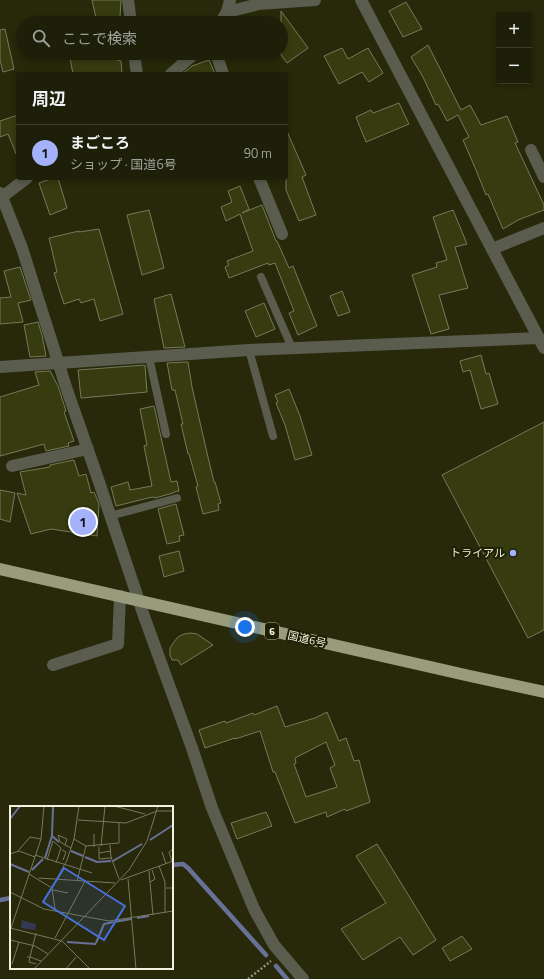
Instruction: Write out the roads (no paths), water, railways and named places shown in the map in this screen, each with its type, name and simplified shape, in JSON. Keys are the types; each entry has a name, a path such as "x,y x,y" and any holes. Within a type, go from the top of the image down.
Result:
{"highway":[{"name":"国道6号","path":"0,569 544,692"}],"street":[{"path":"128,0 130,16"},
{"path":"225,16 228,12 230,0"},
{"path":"228,12 259,4 315,0"},
{"path":"0,367 292,348 541,343 361,0"},
{"path":"135,60 137,72"},
{"path":"173,72 188,60"},
{"path":"218,60 222,72"},
{"path":"531,150 544,177"},
{"path":"24,180 1,195 22,248 58,363 139,601 212,808 254,909 274,945 302,979"},
{"path":"260,180 282,234"},
{"path":"492,249 544,228"},
{"path":"12,466 88,449"},
{"path":"53,665 118,644 120,596"}],"lane":[{"path":"261,277 292,348"},
{"path":"249,350 273,436"},
{"path":"149,357 166,434"},
{"path":"110,516 178,498"}],"waterway":[{"path":"173,865 183,864 188,868 266,955"},
{"path":"0,900 10,898"},
{"path":"276,966 287,979"}],"place":[{"name":"まごころ","path":"83,522"},
{"name":"トライアル","path":"513,553"}]}
